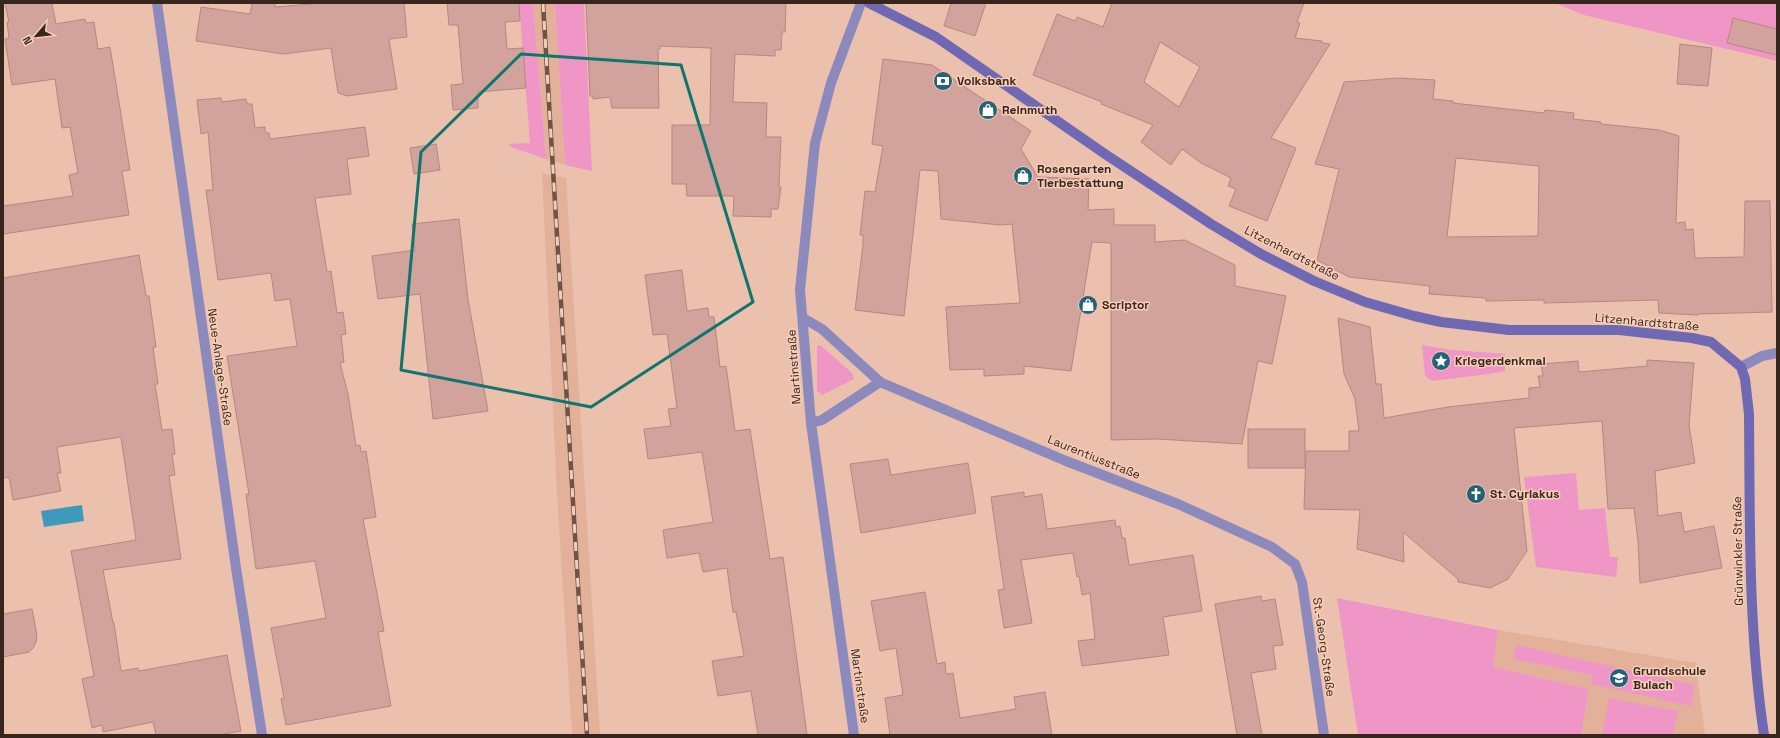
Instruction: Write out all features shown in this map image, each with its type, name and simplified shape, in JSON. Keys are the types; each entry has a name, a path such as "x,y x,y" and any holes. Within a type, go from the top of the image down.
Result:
{"street":[{"name":"Neue-Anlage-Straße","path":"157,3 236,568 262,735"},
{"name":"Martinstraße","path":"854,735 811,423 800,290 815,144 831,83 861,3"},
{"name":"Litzenhardtstraße","path":"870,3 936,38 1105,154 1211,224 1261,254 1314,281 1365,302 1441,322 1510,330 1619,330 1692,338 1711,342 1741,367"},
{"name":"Laurentiusstraße","path":"803,318 822,329 880,382 1066,461 1178,504 1272,547 1296,564"},
{"path":"1741,367 1762,356 1777,353"},
{"name":"Grünwinkler Straße","path":"1741,367 1745,378 1749,414 1752,611 1759,699 1764,735"},
{"path":"811,423 822,420 880,382"},
{"name":"St.-Georg-Straße","path":"1296,564 1302,582 1324,735"}],"highlighted area":[{"path":"521,54 681,65 753,302 591,407 401,370 421,152"}],"shaded area":[{"path":"519,3 533,3 546,159 511,147 509,144 530,143"},
{"path":"533,3 555,3 565,165 546,159"},
{"path":"555,3 584,3 592,171 565,165"},
{"path":"1555,3 1777,3 1777,61 1584,15"},
{"path":"542,173 566,178 600,735 572,735 557,495"},
{"path":"820,345 852,373 854,379 822,395 817,391 817,346"},
{"path":"1422,345 1452,350 1505,354 1505,371 1432,381 1425,376"},
{"path":"1576,473 1579,510 1605,508 1610,557 1618,557 1616,577 1536,567 1524,477"},
{"path":"1337,598 1498,630 1493,667 1589,689 1581,735 1358,735"},
{"name":"Grundschule Bulach","path":"1498,630 1696,663 1705,735 1581,735 1589,689 1492,667"},
{"path":"1516,645 1695,685 1691,706 1591,684 1592,675 1514,659"},
{"path":"1609,698 1678,711 1673,735 1602,735"}],"water":[{"path":"82,505 84,521 44,527 41,511"}],"building":[{"path":"5,3 52,3 56,24 85,19 86,23 94,22 98,49 110,47 130,170 122,171 129,215 3,234 3,206 73,196 69,175 78,173 70,127 62,128 55,79 12,85 5,39 9,38 7,22 9,22"},
{"path":"252,3 275,3 275,7 323,3 404,3 407,37 389,39 397,89 347,96 338,93 331,48 283,54 196,41 201,7 250,14"},
{"path":"447,3 519,3 520,21 505,22 507,49 523,48 526,88 478,92 478,108 453,110 451,85 463,84 458,25 449,25"},
{"path":"586,3 786,3 785,32 782,32 781,50 775,50 775,56 735,54 733,102 767,103 766,137 781,137 779,187 781,187 778,209 771,209 771,217 733,216 734,196 687,196 686,184 672,184 672,125 710,125 711,48 660,46 660,49 658,49 659,108 612,108 610,97 593,99 593,96 590,96"},
{"path":"951,3 986,3 975,36 944,26"},
{"path":"1112,3 1304,3 1297,22 1300,23 1295,38 1322,41 1322,43 1330,44 1271,138 1296,148 1267,221 1229,206 1236,189 1228,186 1231,178 1201,163 1182,149 1171,165 1141,142 1153,125 1101,104 1102,102 1033,75 1057,14 1075,21 1077,17 1103,27","holes":["1160,42 1200,67 1179,107 1144,82"]},
{"path":"1733,18 1777,29 1777,55 1727,43"},
{"path":"1680,44 1712,48 1708,86 1677,84"},
{"path":"883,59 932,65 1031,131 1021,149 1038,177 1089,179 1088,210 1114,209 1114,225 1155,225 1155,242 1185,240 1235,265 1235,286 1286,296 1272,364 1258,361 1242,444 1157,439 1111,440 1111,243 1092,242 1071,371 1024,366 1024,374 984,376 984,369 950,370 946,307 1020,303 1012,224 1000,225 941,219 938,171 920,170 904,316 855,310 863,245 863,235 860,235 865,191 875,192 883,146 872,144"},
{"path":"1398,78 1435,80 1433,99 1453,101 1453,103 1544,113 1545,110 1574,113 1573,119 1601,122 1601,124 1659,130 1679,136 1676,223 1685,222 1686,230 1693,229 1695,258 1744,257 1745,201 1770,201 1772,312 1698,315 1659,313 1658,300 1544,303 1544,300 1486,301 1486,298 1429,294 1430,286 1349,277 1317,260 1339,169 1315,164 1344,82","holes":["1456,158 1539,166 1538,236 1447,237"]},
{"path":"221,98 222,102 246,99 247,104 252,104 255,128 265,127 265,133 269,133 270,139 365,127 369,156 347,159 351,194 315,198 327,272 331,271 337,313 343,312 346,334 341,335 344,362 340,363 348,394 356,446 360,445 361,452 366,451 376,517 363,519 384,631 378,632 391,706 286,725 281,699 284,698 271,628 326,618 315,561 256,569 246,494 249,494 227,356 297,346 290,299 275,301 271,273 218,280 206,190 213,190 208,132 201,134 197,100"},
{"path":"436,144 440,170 414,174 410,148"},
{"path":"459,219 468,299 488,411 433,419 420,294 378,299 372,256 415,250 412,224"},
{"path":"139,255 146,296 149,296 156,347 153,347 158,384 155,384 162,430 172,429 175,454 172,455 175,475 169,476 181,559 103,570 114,623 121,671 138,668 139,671 227,655 241,731 218,735 156,735 153,722 103,732 102,725 92,728 82,679 94,676 71,551 136,540 121,437 57,447 61,473 57,473 61,491 13,500 9,477 3,478 3,278"},
{"path":"682,270 687,311 708,308 709,317 714,317 720,367 726,366 735,431 750,429 770,559 783,557 807,735 758,735 751,691 718,696 712,661 744,656 736,612 733,612 727,568 703,572 699,553 667,558 663,530 713,522 702,452 648,459 644,429 671,426 668,409 677,408 667,334 653,335 645,275"},
{"path":"1338,318 1370,327 1376,384 1381,384 1384,418 1448,407 1529,398 1529,388 1540,387 1538,376 1543,376 1541,364 1578,361 1579,372 1647,366 1647,360 1694,363 1689,425 1695,463 1655,471 1658,516 1681,512 1684,532 1714,526 1722,568 1640,583 1638,541 1634,508 1608,509 1602,421 1514,428 1527,551 1508,579 1490,588 1458,582 1458,579 1403,532 1404,562 1357,549 1360,510 1304,509 1306,451 1349,451 1349,431 1359,431 1355,399 1344,374"},
{"path":"1248,429 1305,429 1305,468 1248,468"},
{"path":"888,459 891,475 968,463 976,513 861,533 850,464"},
{"path":"1024,492 1024,497 1042,494 1047,529 1115,520 1116,527 1120,526 1122,538 1125,538 1129,565 1193,555 1202,611 1163,617 1169,655 1082,666 1078,641 1095,639 1090,593 1082,595 1073,553 1021,560 1032,623 1004,628 998,590 1004,589 991,497"},
{"path":"925,592 937,664 945,662 946,674 953,673 960,718 1016,709 1014,697 1045,692 1052,735 890,735 885,698 903,695 896,648 880,651 871,601"},
{"path":"1261,596 1262,601 1275,599 1283,645 1273,646 1276,669 1251,673 1262,735 1237,735 1215,604"},
{"path":"32,609 37,635 33,648 29,652 3,657 3,614"}],"railway":[{"path":"543,3 587,735"}],"place":[{"name":"Volksbank","path":"943,81"},
{"name":"Reinmuth","path":"988,110"},
{"name":"Rosengarten Tierbestattung","path":"1023,176"},
{"name":"Scriptor","path":"1088,305"},
{"name":"Kriegerdenkmal","path":"1441,361"},
{"name":"St. Cyriakus","path":"1476,494"},
{"name":"Grundschule Bulach","path":"1619,678"}]}
